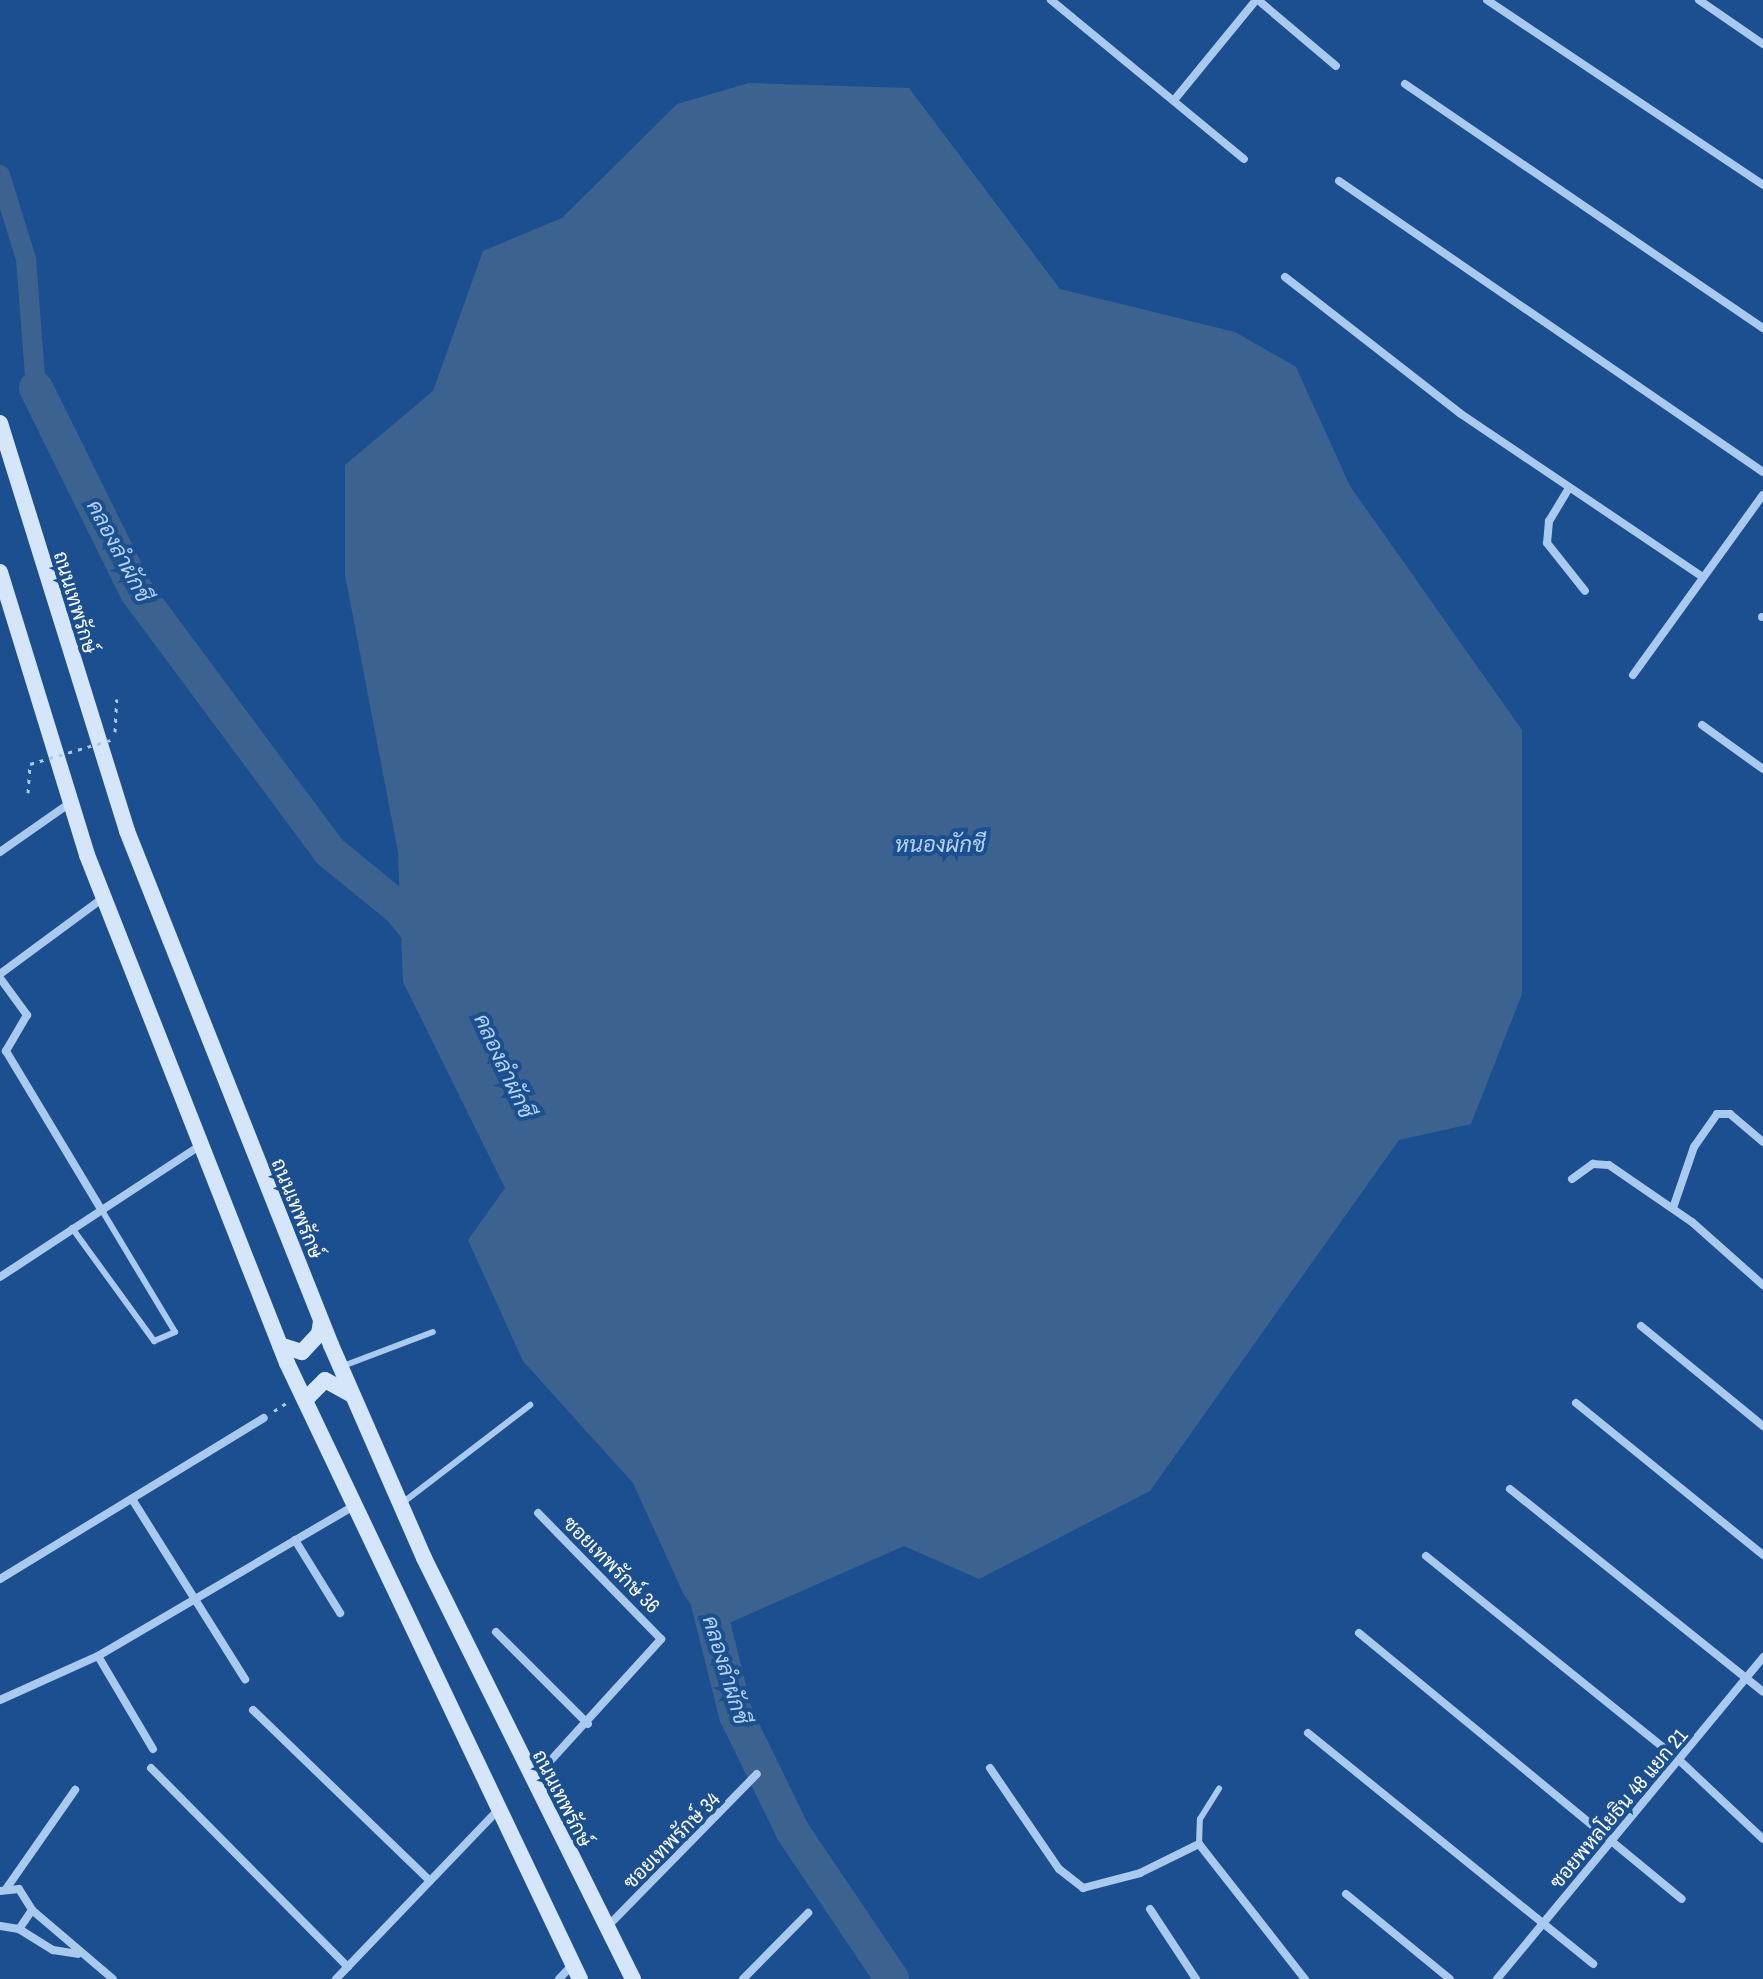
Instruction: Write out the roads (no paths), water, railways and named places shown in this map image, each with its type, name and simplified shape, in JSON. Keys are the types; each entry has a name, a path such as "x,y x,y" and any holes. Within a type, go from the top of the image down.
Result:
{"main road":[{"name":"ถนนเทพรักษ์","path":"0,423 127,831 340,1367 532,1781 633,1979"},
{"path":"0,572 71,803 104,897 280,1345 496,1812 576,1972"},
{"path":"280,1345 302,1352 319,1334 321,1319"},
{"path":"303,1397 325,1380 354,1397"}],"street":[{"path":"1051,0 1175,99 1244,159"},
{"path":"1175,99 1257,0 1336,66"},
{"path":"1487,0 1763,185"},
{"path":"1699,0 1763,44"},
{"path":"1405,84 1763,328"},
{"path":"1339,181 1763,472"},
{"path":"1285,277 1412,379 1703,577"},
{"path":"1569,488 1549,521 1547,543 1585,591"},
{"path":"1633,675 1763,495"},
{"path":"1702,725 1763,769"},
{"path":"0,852 71,803"},
{"path":"101,1209 6,1051 27,1015 0,976 104,897"},
{"path":"1673,1208 1694,1147 1717,1114 1730,1114 1763,1142"},
{"path":"0,1277 201,1145"},
{"path":"1572,1179 1593,1164 1609,1165 1673,1208 1763,1285"},
{"path":"1641,1326 1763,1426"},
{"path":"1576,1403 1763,1555"},
{"path":"0,1579 264,1418"},
{"path":"1510,1489 1763,1692"},
{"path":"132,1499 196,1596 245,1679"},
{"path":"0,1700 98,1656 354,1506"},
{"name":"ซอยเทพรักษ์ 36","path":"532,1781 588,1724 661,1639 538,1513"},
{"path":"295,1540 340,1613"},
{"path":"1426,1556 1679,1760 1763,1839"},
{"path":"496,1632 588,1724"},
{"path":"1359,1633 1682,1899"},
{"path":"98,1656 153,1749"},
{"name":"ซอยพหลโยธิน 48 แยก 21","path":"1497,1979 1763,1657"},
{"path":"253,1710 430,1881"},
{"path":"1308,1733 1593,1964"},
{"path":"151,1768 348,1967"},
{"path":"990,1768 1059,1869 1083,1888 1140,1873 1199,1844 1305,1979"},
{"name":"ซอยเทพรักษ์ 34","path":"606,1928 757,1774"},
{"path":"75,1790 3,1890 25,1893 32,1910 66,1934 78,1954 113,1979"},
{"path":"336,1979 496,1812"},
{"path":"1346,1894 1450,1979"},
{"path":"1150,1909 1196,1979"},
{"path":"19,1929 32,1910"},
{"path":"743,1979 808,1913"},
{"path":"0,1926 19,1929 53,1950 78,1954"},
{"path":"559,1979 576,1972"}],"lane":[{"path":"72,1228 154,1341 175,1332 101,1209"},
{"path":"340,1367 433,1332"},
{"path":"401,1504 530,1405"},
{"path":"1199,1844 1200,1819 1219,1788"}],"water":[{"name":"หนองผักชี","path":"749,83 909,88 1060,289 1235,332 1296,367 1350,486 1522,730 1522,994 1471,1124 1399,1140 1150,1491 979,1579 904,1546 711,1631 684,1595 633,1483 523,1361 468,1240 505,1188 403,982 398,852 345,575 345,465 433,391 483,251 562,218 677,104"}],"waterway":[{"name":"คลองลำผักชี","path":"0,175 26,259 36,388"},
{"name":"คลองลำผักชี","path":"36,388 137,592 329,851 400,909 429,945"},
{"name":"คลองลำผักชี","path":"704,1587 736,1715 793,1832 892,1979"}]}
